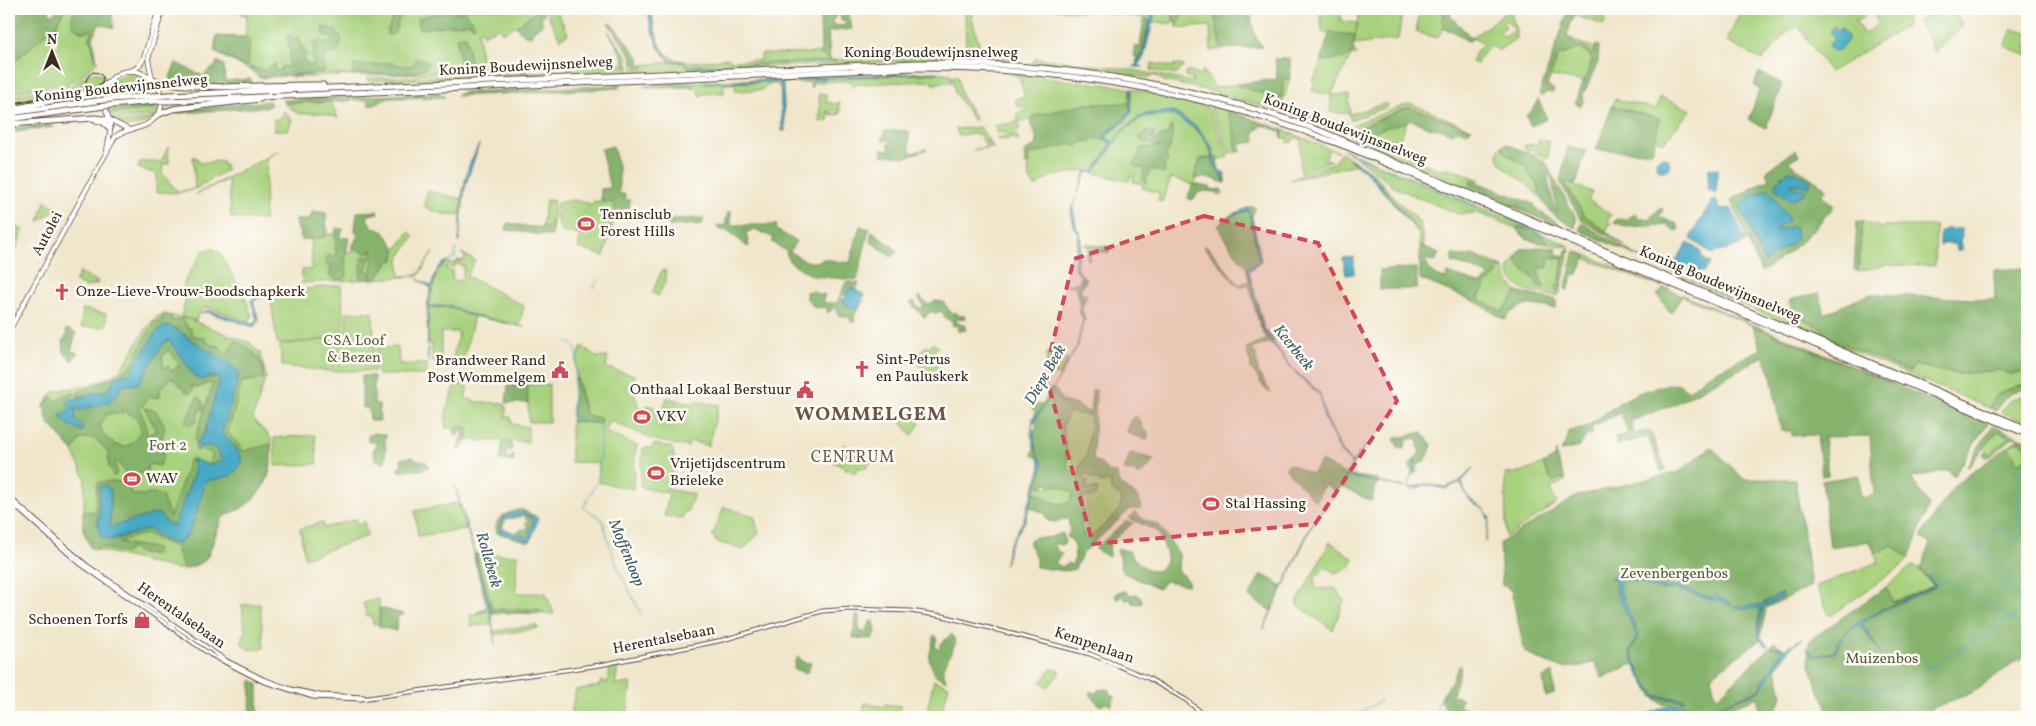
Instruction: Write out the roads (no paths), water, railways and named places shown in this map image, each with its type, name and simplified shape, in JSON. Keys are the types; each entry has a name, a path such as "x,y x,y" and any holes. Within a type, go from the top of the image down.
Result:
{"highway":[{"name":"Koning Boudewijnsnelweg","path":"9,113 111,102 353,87 952,62 1063,69 1156,83 1235,102 1321,131 2027,429"},
{"name":"Koning Boudewijnsnelweg","path":"169,98 264,96 944,68 1063,74 1148,88 1242,110 1350,148 2027,436"},
{"path":"153,79 168,84 220,86 344,85 353,87"},
{"path":"9,113 13,109 93,92 109,82"},
{"path":"157,115 173,109 258,100 264,96"},
{"name":"Koning Boudewijnsnelweg","path":"9,119 96,104"},
{"path":"86,118 100,121 110,128"},
{"path":"9,124 86,118 110,120"}],"main road":[{"path":"109,82 119,74 138,67 143,60 161,9"},
{"path":"157,115 161,99 148,59 161,9"},
{"path":"131,71 143,73 153,79"},
{"name":"Autolei","path":"107,149 110,120 103,102 109,82"},
{"name":"Autolei","path":"9,331 107,149 117,135 146,125 157,115"},
{"path":"110,120 130,130"},
{"name":"Herentalsebaan","path":"9,497 85,564 227,661 272,683 291,689 330,696 367,697"},
{"name":"Herentalsebaan","path":"9,501 79,563 225,663 271,685 303,694 339,699 367,697 600,664 723,640 810,614 831,610 851,608 910,611 964,621"},
{"name":"Kempenlaan","path":"964,621 1109,660 1168,688 1207,717"}],"water":[{"path":"649,9 659,45 652,30"},
{"path":"1153,9 1156,9 1144,57 1138,65 1143,67 1134,67 1142,55"},
{"path":"1834,26 1835,30 1842,28 1843,33 1849,39 1840,50 1833,51 1828,46 1834,39 1830,31"},
{"path":"660,46 670,60 684,62 689,66 836,61 688,67 684,63 670,61"},
{"path":"938,73 783,81 785,131 782,131 780,82 704,83 813,77"},
{"path":"1130,104 1132,111 1124,122 1105,137 1114,142 1122,131 1143,114 1172,111 1196,126 1211,145 1216,165 1224,175 1225,182 1214,165 1209,146 1197,130 1171,114 1142,117 1122,132 1094,173 1087,172 1077,194 1086,171 1093,172 1111,145 1103,136 1123,120 1130,110"},
{"path":"479,144 465,188 459,242 463,189 469,165"},
{"path":"1660,157 1666,157 1670,164 1666,171 1660,171 1656,167 1656,161"},
{"path":"1349,158 1368,170 1417,231 1368,174"},
{"path":"1709,168 1718,169 1716,194 1707,188"},
{"path":"1788,171 1796,172 1811,181 1809,187 1791,183 1792,187 1806,190 1805,193 1790,200 1775,188 1778,181"},
{"path":"1769,189 1788,218 1787,222 1777,227 1776,231 1791,226 1794,227 1797,237 1792,243 1765,262 1740,206 1747,199"},
{"path":"1076,197 1073,210 1077,230 1080,231 1081,244 1076,266 1084,278 1080,294 1083,298 1081,311 1084,319 1078,345 1049,396 1077,346 1083,319 1079,311 1082,298 1078,294 1083,280 1074,267 1079,232 1075,231 1071,210"},
{"path":"1716,200 1720,210 1731,208 1746,241 1740,245 1712,254 1691,239 1691,235 1712,201"},
{"path":"1249,208 1261,262 1249,271 1263,328 1292,368 1320,393 1325,415 1342,451 1350,461 1353,461 1365,446 1353,462 1348,476 1406,488 1348,477 1341,487 1352,464 1341,453 1323,416 1320,395 1291,369 1262,329 1247,268 1259,262 1249,213 1248,211 1229,216"},
{"path":"1946,229 1962,229 1961,251 1957,250 1956,244 1942,244 1940,246 1940,232"},
{"path":"1688,243 1699,249 1703,259 1711,263 1704,272 1691,270 1674,263"},
{"path":"1354,257 1354,274 1346,275 1343,258"},
{"path":"448,261 437,271 428,306 451,306 464,313 525,327 464,314 452,307 428,308 428,362 427,306 431,288 417,279 432,286 435,274 438,268"},
{"path":"851,288 865,295 856,311 843,302 847,291"},
{"path":"272,289 273,292 253,301 259,320 254,327 206,312 201,313 208,310 253,324 257,320 251,300"},
{"path":"170,326 231,365 238,372 238,381 222,433 240,453 241,465 231,476 206,481 195,520 185,538 179,542 169,542 148,529 109,540 101,537 98,529 100,486 106,485 111,491 110,527 158,513 165,521 174,526 195,471 192,459 210,465 223,461 215,448 202,445 198,451 196,450 196,445 205,432 220,378 209,376 203,380 196,378 169,340 164,343 138,384 121,385 114,397 105,404 79,410 73,407 76,412 75,418 83,427 83,431 69,425 60,416 71,409 67,403 69,400 109,390 116,377 130,373 156,332 162,327"},
{"path":"1044,405 1032,426 1033,419"},
{"path":"1032,426 1037,453 1031,435"},
{"path":"1037,456 1043,463 1042,468 1025,521 1010,545 1005,564 1008,547 1023,521 1041,467"},
{"path":"1415,460 1417,461 1409,484"},
{"path":"1473,468 1462,482 1467,495 1483,509 1469,498 1464,491 1460,482 1445,489 1426,485 1415,489 1411,489 1408,487 1425,484 1447,487 1460,481"},
{"path":"455,486 491,610 495,645 490,610"},
{"path":"1340,488 1312,525 1263,630 1311,525"},
{"path":"1485,510 1490,518 1485,542 1489,521"},
{"path":"516,512 526,512 525,514 503,519 501,528 527,537 534,520 526,515 534,515 538,520 530,541 499,532 501,518"},
{"path":"1917,567 1935,587 1879,612 1862,623 1882,655 1860,624 1848,631 1834,653 1817,657 1811,655 1807,648 1815,656 1833,652 1841,638 1852,626 1878,611 1934,586"},
{"path":"1614,575 1646,581 1664,588 1679,587 1712,598 1716,595 1732,604 1731,606 1717,599 1712,600 1676,589 1662,590 1637,582 1621,580 1619,588 1639,636 1631,651 1641,675 1656,696 1684,699 1684,701 1655,697 1639,675 1630,652 1637,636 1615,589 1616,578 1611,579 1610,577"},
{"path":"1782,593 1780,596 1783,597 1763,607 1759,635 1760,608 1741,609 1733,606 1760,605"},
{"path":"1759,635 1769,647 1760,640"},
{"path":"1802,638 1782,657 1760,691 1714,708 1760,689 1764,678 1783,650 1771,647 1787,648"},
{"path":"1668,706 1689,706 1694,708 1699,717 1693,717 1690,712 1681,717 1646,717 1647,714"}],"waterway":[{"path":"1351,154 1566,244"},
{"name":"Rollebeek","path":"448,261 455,257 456,250"},
{"path":"594,288 598,279"},
{"name":"Moffenloop","path":"566,342 571,343 577,351 571,417 602,425 598,481"},
{"path":"2013,621 2021,599 2003,587 2012,575 1979,549 1997,527 2017,543 2019,477 2025,463"},
{"name":"Moffenloop","path":"584,506 597,482"},
{"name":"Moffenloop","path":"583,507 602,519 615,562 641,614"},
{"path":"1947,521 1944,525 1979,549"},
{"path":"1932,576 1968,590 2013,621 2027,623"},
{"path":"1936,586 1943,582"},
{"path":"1824,689 1843,684 1864,688 1901,686 1903,682 2011,620"},
{"path":"1433,717 1443,693"},
{"path":"1352,717 1380,701"}],"tram line":[{"path":"9,104 82,89 89,75 93,72 99,73 103,77 102,84 97,87 9,105"}],"place":[{"name":"Tennisclub Forest Hills","path":"586,224"},
{"name":"Onze-Lieve-Vrouw-Boodschapkerk","path":"62,292"},
{"name":"Sint-Petrus en Pauluskerk","path":"862,369"},
{"name":"Brandweer Rand Post Wommelgem","path":"560,370"},
{"name":"Onthaal Lokaal Berstuur","path":"805,390"},
{"name":"VKV","path":"642,417"},
{"name":"Vrijetijdscentrum Brieleke","path":"656,473"},
{"name":"WAV","path":"132,479"},
{"name":"Stal Hassing","path":"1211,504"},
{"name":"Schoenen Torfs","path":"142,620"}],"district":[{"name":"WOMMELGEM","path":"871,415"},
{"name":"CENTRUM","path":"853,458"}],"park label":[{"name":"CSA Loof & Bezen","path":"354,350"},
{"name":"Fort 2","path":"168,446"},
{"name":"Zevenbergenbos","path":"1674,574"},
{"name":"Muizenbos","path":"1882,659"}],"water label":[{"name":"Keerbeek","path":"1293,348"},
{"name":"Diepe Beek","path":"1046,375"}]}
